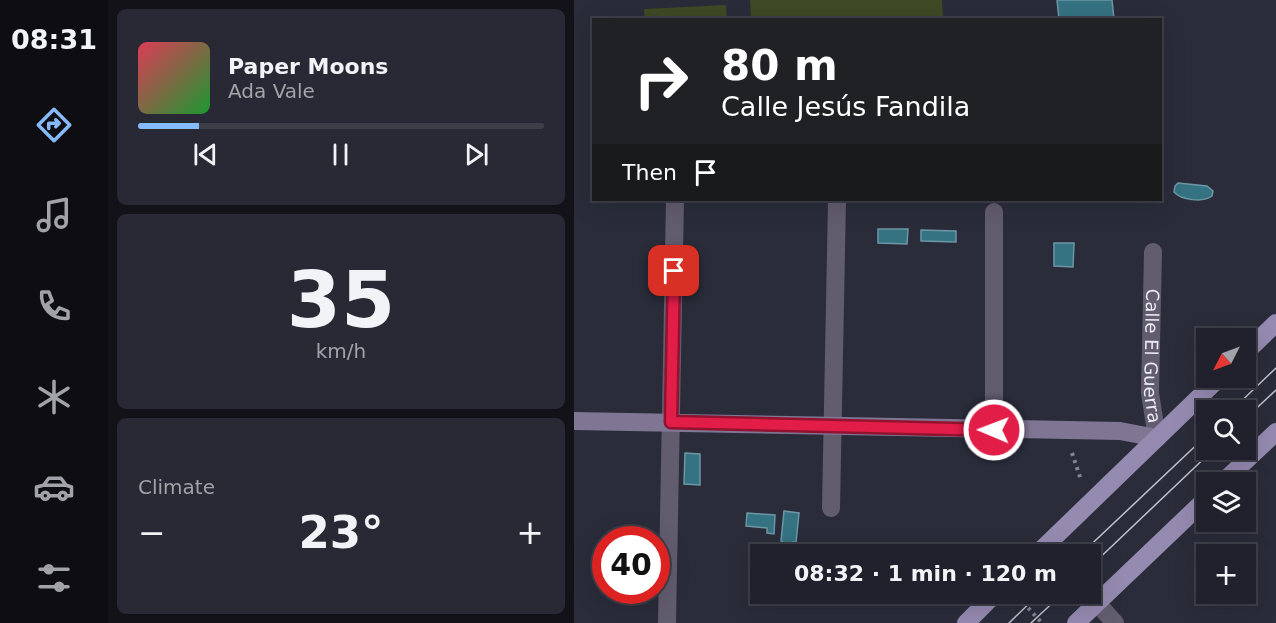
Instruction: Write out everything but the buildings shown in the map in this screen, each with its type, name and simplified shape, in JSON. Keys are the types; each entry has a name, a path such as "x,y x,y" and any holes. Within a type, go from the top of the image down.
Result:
{"main road":[{"path":"1256,342 1276,323"},
{"path":"1047,544 1209,388"},
{"path":"1234,472 1276,432"},
{"path":"1101,599 1196,508"},
{"path":"966,623 985,604"},
{"path":"1076,623 1096,604"}],"street":[{"path":"667,623 675,201"},
{"path":"831,508 837,201"},
{"path":"994,212 994,430"},
{"name":"Calle El Guerra","path":"574,421 1120,431 1157,438 1150,393 1153,252"},
{"path":"1098,604 1115,623"}],"path":[{"path":"1072,451 1082,484"},
{"path":"1024,604 1042,623"}],"green space":[{"path":"750,0 942,0 943,18 751,18"},
{"path":"726,5 727,18 645,18 644,9"}],"water":[{"path":"1057,0 1112,0 1114,18 1059,18"},
{"path":"1178,183 1207,186 1213,191 1212,196 1198,200 1187,199 1174,192"},
{"path":"878,229 908,229 907,244 878,243"},
{"path":"921,230 956,231 956,242 921,241"},
{"path":"1054,243 1074,243 1073,267 1054,266"},
{"path":"685,453 700,454 700,485 684,484"},
{"path":"784,511 799,513 796,543 785,544 781,541"},
{"path":"747,513 775,515 774,534 767,533 767,528 746,526"}],"tram line":[{"path":"1243,400 1276,368"},
{"path":"1256,409 1276,390"},
{"path":"1092,544 1196,445"},
{"path":"1101,557 1202,460"},
{"path":"1009,623 1029,604"},
{"path":"1031,623 1051,604"}],"route":[{"path":"674,271 671,422 994,430"}]}
